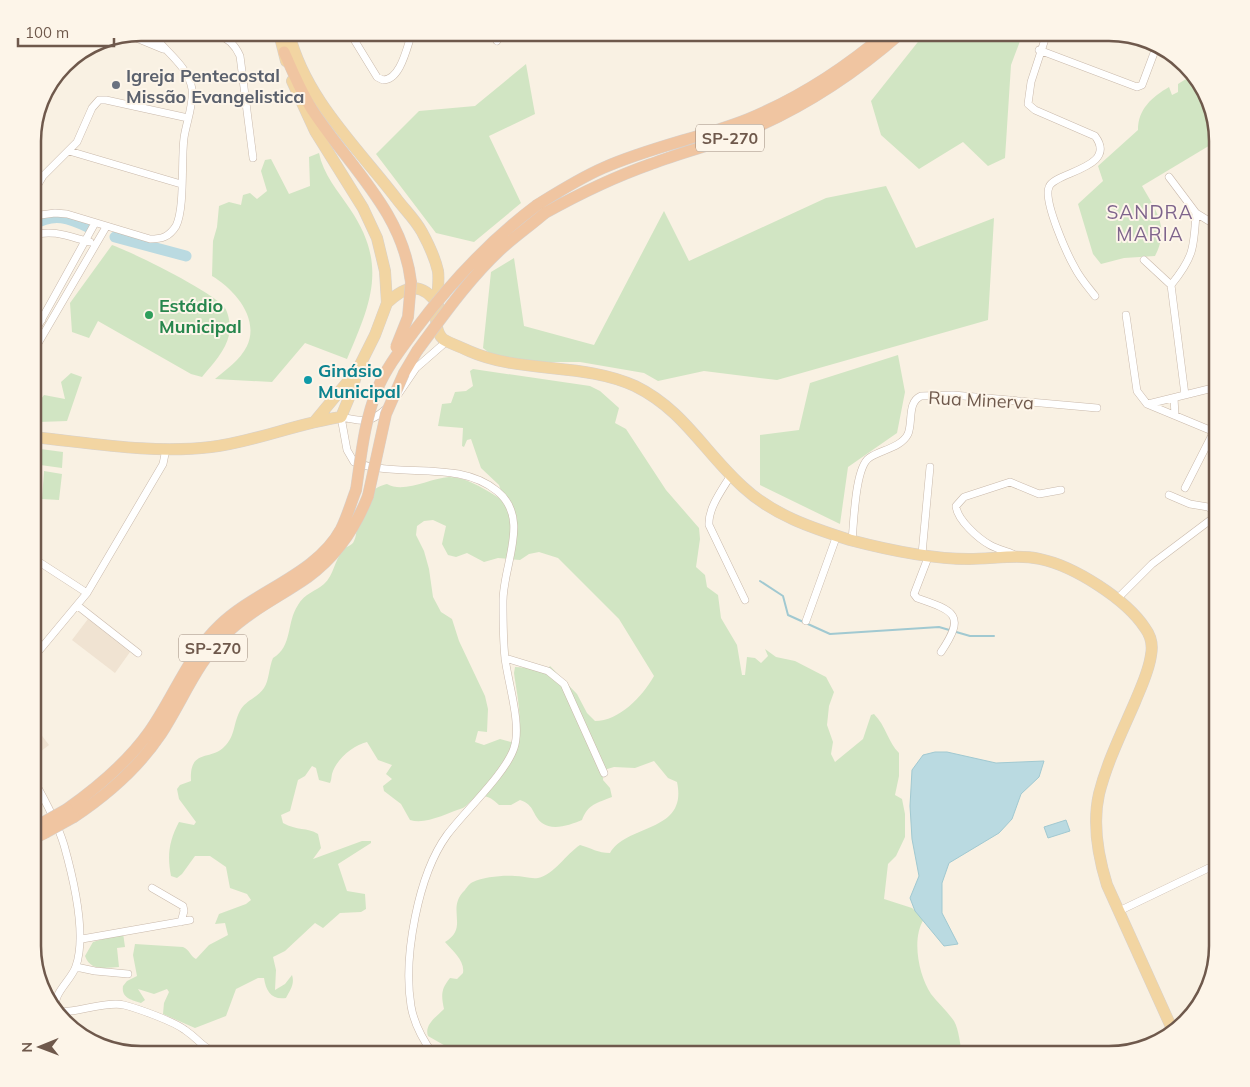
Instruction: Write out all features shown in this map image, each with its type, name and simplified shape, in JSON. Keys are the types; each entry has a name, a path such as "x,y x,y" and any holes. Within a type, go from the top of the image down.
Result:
{"highway":[{"name":"SP-270","path":"70,813 130,757 150,732 188,665 220,625 256,596 299,570 328,546 340,530 356,490 369,413 386,370 451,283 467,265 508,227 541,209 604,168 638,154 718,130 778,105 842,68 875,41"},
{"name":"SP-270","path":"41,828 96,802 140,761 160,735 196,672 225,635 260,606 308,577 338,549 351,531 368,496 386,414 404,373 417,351 446,310 484,266 541,209 621,175 730,138 786,112 844,78 890,41"},
{"path":"284,52 314,113 361,174 394,224 404,246 412,286 408,317 386,370"}],"main road":[{"path":"41,438 126,448 212,447 296,428 315,420 340,417 351,393 358,369 375,335 387,303 385,271 377,238 363,208 326,151 303,108 281,41"},
{"path":"291,41 295,56 322,106 420,229 438,270 438,305 435,327 439,336 446,341 481,356 501,362 615,378 636,386 680,416 743,488 767,506 801,524 852,540 925,555 968,559 1021,557 1058,564 1117,599 1142,622 1148,631 1152,643 1152,654 1145,677 1111,759 1098,796 1096,822 1101,864 1119,911 1170,1024"},
{"path":"387,303 438,270"},
{"path":"385,271 432,296 438,305"},
{"path":"315,420 358,369"}],"street":[{"path":"144,41 166,50"},
{"path":"41,215 67,214 150,239 163,239 177,225 192,88 182,67 159,41"},
{"path":"229,41 237,49 240,56 254,158"},
{"path":"355,41 378,77 387,80 398,68 408,41"},
{"path":"1043,41 1028,96 1028,104 1035,110 1095,136 1099,141 1100,148 1096,159 1069,176 1060,178 1048,187 1049,202 1054,219 1075,268 1095,296"},
{"path":"1039,50 1130,86 1142,85 1154,53"},
{"path":"41,179 77,142 92,108 99,100 188,118"},
{"path":"69,152 181,184"},
{"path":"1169,177 1196,213 1209,221"},
{"path":"1170,285 1188,265 1196,213"},
{"path":"42,320 87,241 95,223"},
{"path":"41,339 106,227"},
{"path":"41,233 68,234 98,243"},
{"path":"1144,260 1170,285 1184,395"},
{"path":"1126,314 1137,391 1147,404 1209,429"},
{"path":"428,1046 411,1008 410,990 411,949 417,911 425,880 436,850 513,751 516,732 505,658 503,599 515,527 507,500 483,480 468,476 378,468 354,462 347,450 340,417 363,421 374,419 403,390 416,368 446,341"},
{"path":"1147,404 1209,389"},
{"name":"Rua Minerva","path":"852,540 860,469 868,458 901,442 907,436 913,403 916,398 920,396 953,395 1097,408"},
{"path":"1174,398 1175,415"},
{"path":"1185,488 1209,445"},
{"path":"42,648 87,593 163,464 166,449"},
{"path":"930,467 925,555 915,596 947,609 955,623 952,635 941,652"},
{"path":"731,475 714,504 709,525 745,600"},
{"path":"1021,557 991,546 980,537 959,516 956,506 958,502 964,497 985,492 1005,482 1010,482 1039,494 1061,490"},
{"path":"1168,495 1194,506 1209,508"},
{"path":"1117,599 1152,564 1209,520"},
{"path":"806,621 837,535"},
{"path":"41,563 87,593"},
{"path":"78,606 138,653"},
{"path":"505,658 548,671 564,684 604,773"},
{"path":"41,794 64,845 82,939 76,967 56,998"},
{"path":"1119,911 1209,868"},
{"path":"152,888 183,906 184,912 181,922"},
{"path":"82,939 190,920"},
{"path":"76,967 128,974"},
{"path":"67,1013 100,1004 125,1005 185,1030 202,1046"}],"shaded area":[{"path":"88,619 130,652 115,673 72,640"},
{"path":"41,734 49,745 41,751"}],"green space":[{"path":"919,41 1020,41 1011,65 1005,158 988,166 963,142 919,169 881,135 871,101"},
{"path":"526,64 535,114 489,136 521,203 474,242 436,233 376,154 419,111 475,106"},
{"path":"1186,79 1201,103 1207,122 1209,146 1142,186 1156,211 1161,228 1159,246 1155,256 1124,258 1101,264 1093,254 1078,204 1103,181 1098,166 1138,130 1140,116 1147,104 1169,87 1172,95 1178,92 1178,84"},
{"path":"319,153 327,175 362,229 369,248 372,266 369,302 347,359 305,343 272,382 215,379 241,356 247,346 250,335 250,325 243,305 229,288 212,276 213,241 217,227 219,206 229,202 241,205 243,195 250,193 257,199 267,191 261,171 265,160 271,159 289,194 310,186 309,157"},
{"path":"886,186 916,248 994,218 988,320 777,380 704,371 658,381 644,373 580,362 501,362 483,348 491,272 514,258 524,326 594,345 664,211 689,261 826,198"},
{"name":"Estádio Municipal","path":"112,245 190,283 218,301 225,308 230,325 227,341 218,357 202,377 191,374 98,321 89,338 72,332 70,303"},
{"path":"898,355 905,392 897,433 848,467 840,524 760,485 760,435 799,430 810,383"},
{"path":"473,369 590,386 600,391 619,408 615,423 626,429 666,490 699,528 700,539 696,567 705,575 707,587 718,595 721,618 737,645 742,675 745,675 747,657 755,658 761,663 768,656 765,649 776,657 795,661 826,677 834,692 829,706 827,725 833,742 831,754 835,762 863,739 871,715 874,714 878,719 899,753 899,776 895,795 902,799 905,814 905,837 896,856 888,864 884,899 912,908 924,919 920,927 917,947 920,968 931,994 954,1021 960,1046 446,1046 428,1036 427,1032 434,1018 444,1009 443,989 450,978 457,979 463,973 460,960 445,942 456,930 457,904 459,897 468,886 477,880 493,877 538,878 544,876 555,869 580,845 610,853 618,843 665,819 674,810 678,798 677,782 668,778 654,761 635,768 614,767 604,770 603,780 610,788 612,797 590,807 582,820 556,827 542,823 531,807 525,802 520,800 511,805 499,805 490,798 483,796 479,796 463,808 437,818 416,821 410,820 401,804 384,791 383,786 392,779 386,774 392,765 378,760 367,742 357,746 339,761 332,773 330,783 319,780 316,768 312,766 305,776 298,780 290,811 281,815 283,823 318,834 321,848 313,859 362,841 371,841 371,843 338,864 347,891 365,894 366,909 361,912 340,913 323,928 315,923 285,951 273,957 276,970 275,990 285,984 292,975 293,978 286,998 277,998 270,994 264,978 258,978 236,989 226,1016 195,1028 163,1014 164,1003 169,992 167,989 154,994 138,989 145,1000 141,1003 125,996 123,986 127,981 137,976 133,955 135,944 183,947 196,959 209,945 228,935 225,923 215,924 219,914 246,904 251,900 247,894 230,888 226,867 210,856 195,856 182,874 177,878 171,876 170,848 179,822 194,825 196,822 179,799 177,789 180,785 191,781 191,771 197,759 219,751 228,743 241,709 264,688 273,658 287,641 294,612 298,605 303,598 327,580 340,554 354,541 356,515 362,502 369,493 383,485 401,487 449,477 469,481 499,498 503,497 499,485 481,468 471,439 467,440 464,447 462,446 463,428 438,426 442,404 451,403 455,392 466,391 473,386 470,371","holes":["433,520 446,526 442,544 448,555 456,557 467,553 484,562 498,558 520,560 529,554 539,552 558,558 619,619 654,676 649,684 621,712 613,717 595,721 587,713 577,694 550,666 548,669 515,667 519,717 518,735 515,743 500,739 484,745 475,742 478,731 487,732 488,709 485,696 459,641 452,619 441,612 433,597 429,569 424,551 416,535 417,526 424,521"]},
{"path":"71,373 82,377 67,421 41,422 41,399 44,395 65,399 61,382"},
{"path":"41,449 63,452 62,468 41,465"},
{"path":"44,471 62,474 59,500 42,499"},
{"path":"123,933 125,947 117,948 119,967 99,967 87,961 85,956 93,942"}],"water":[{"path":"947,752 996,763 1044,761 1039,777 1021,794 1012,819 999,833 949,863 942,883 942,913 958,944 944,946 915,911 910,898 919,876 912,839 910,806 912,770 923,755"},
{"path":"1066,820 1070,831 1048,838 1044,827"}],"waterway":[{"path":"41,221 62,218 75,221 90,228"},
{"path":"115,237 186,256"},
{"path":"760,581 783,596 788,615 830,634 939,627 970,636 994,636"}],"place":[{"name":"Igreja Pentecostal Missão Evangelistica","path":"116,85"},
{"name":"Estádio Municipal","path":"149,315"},
{"name":"Ginásio Municipal","path":"308,380"}],"district":[{"name":"SANDRA MARIA","path":"1150,223"}]}
